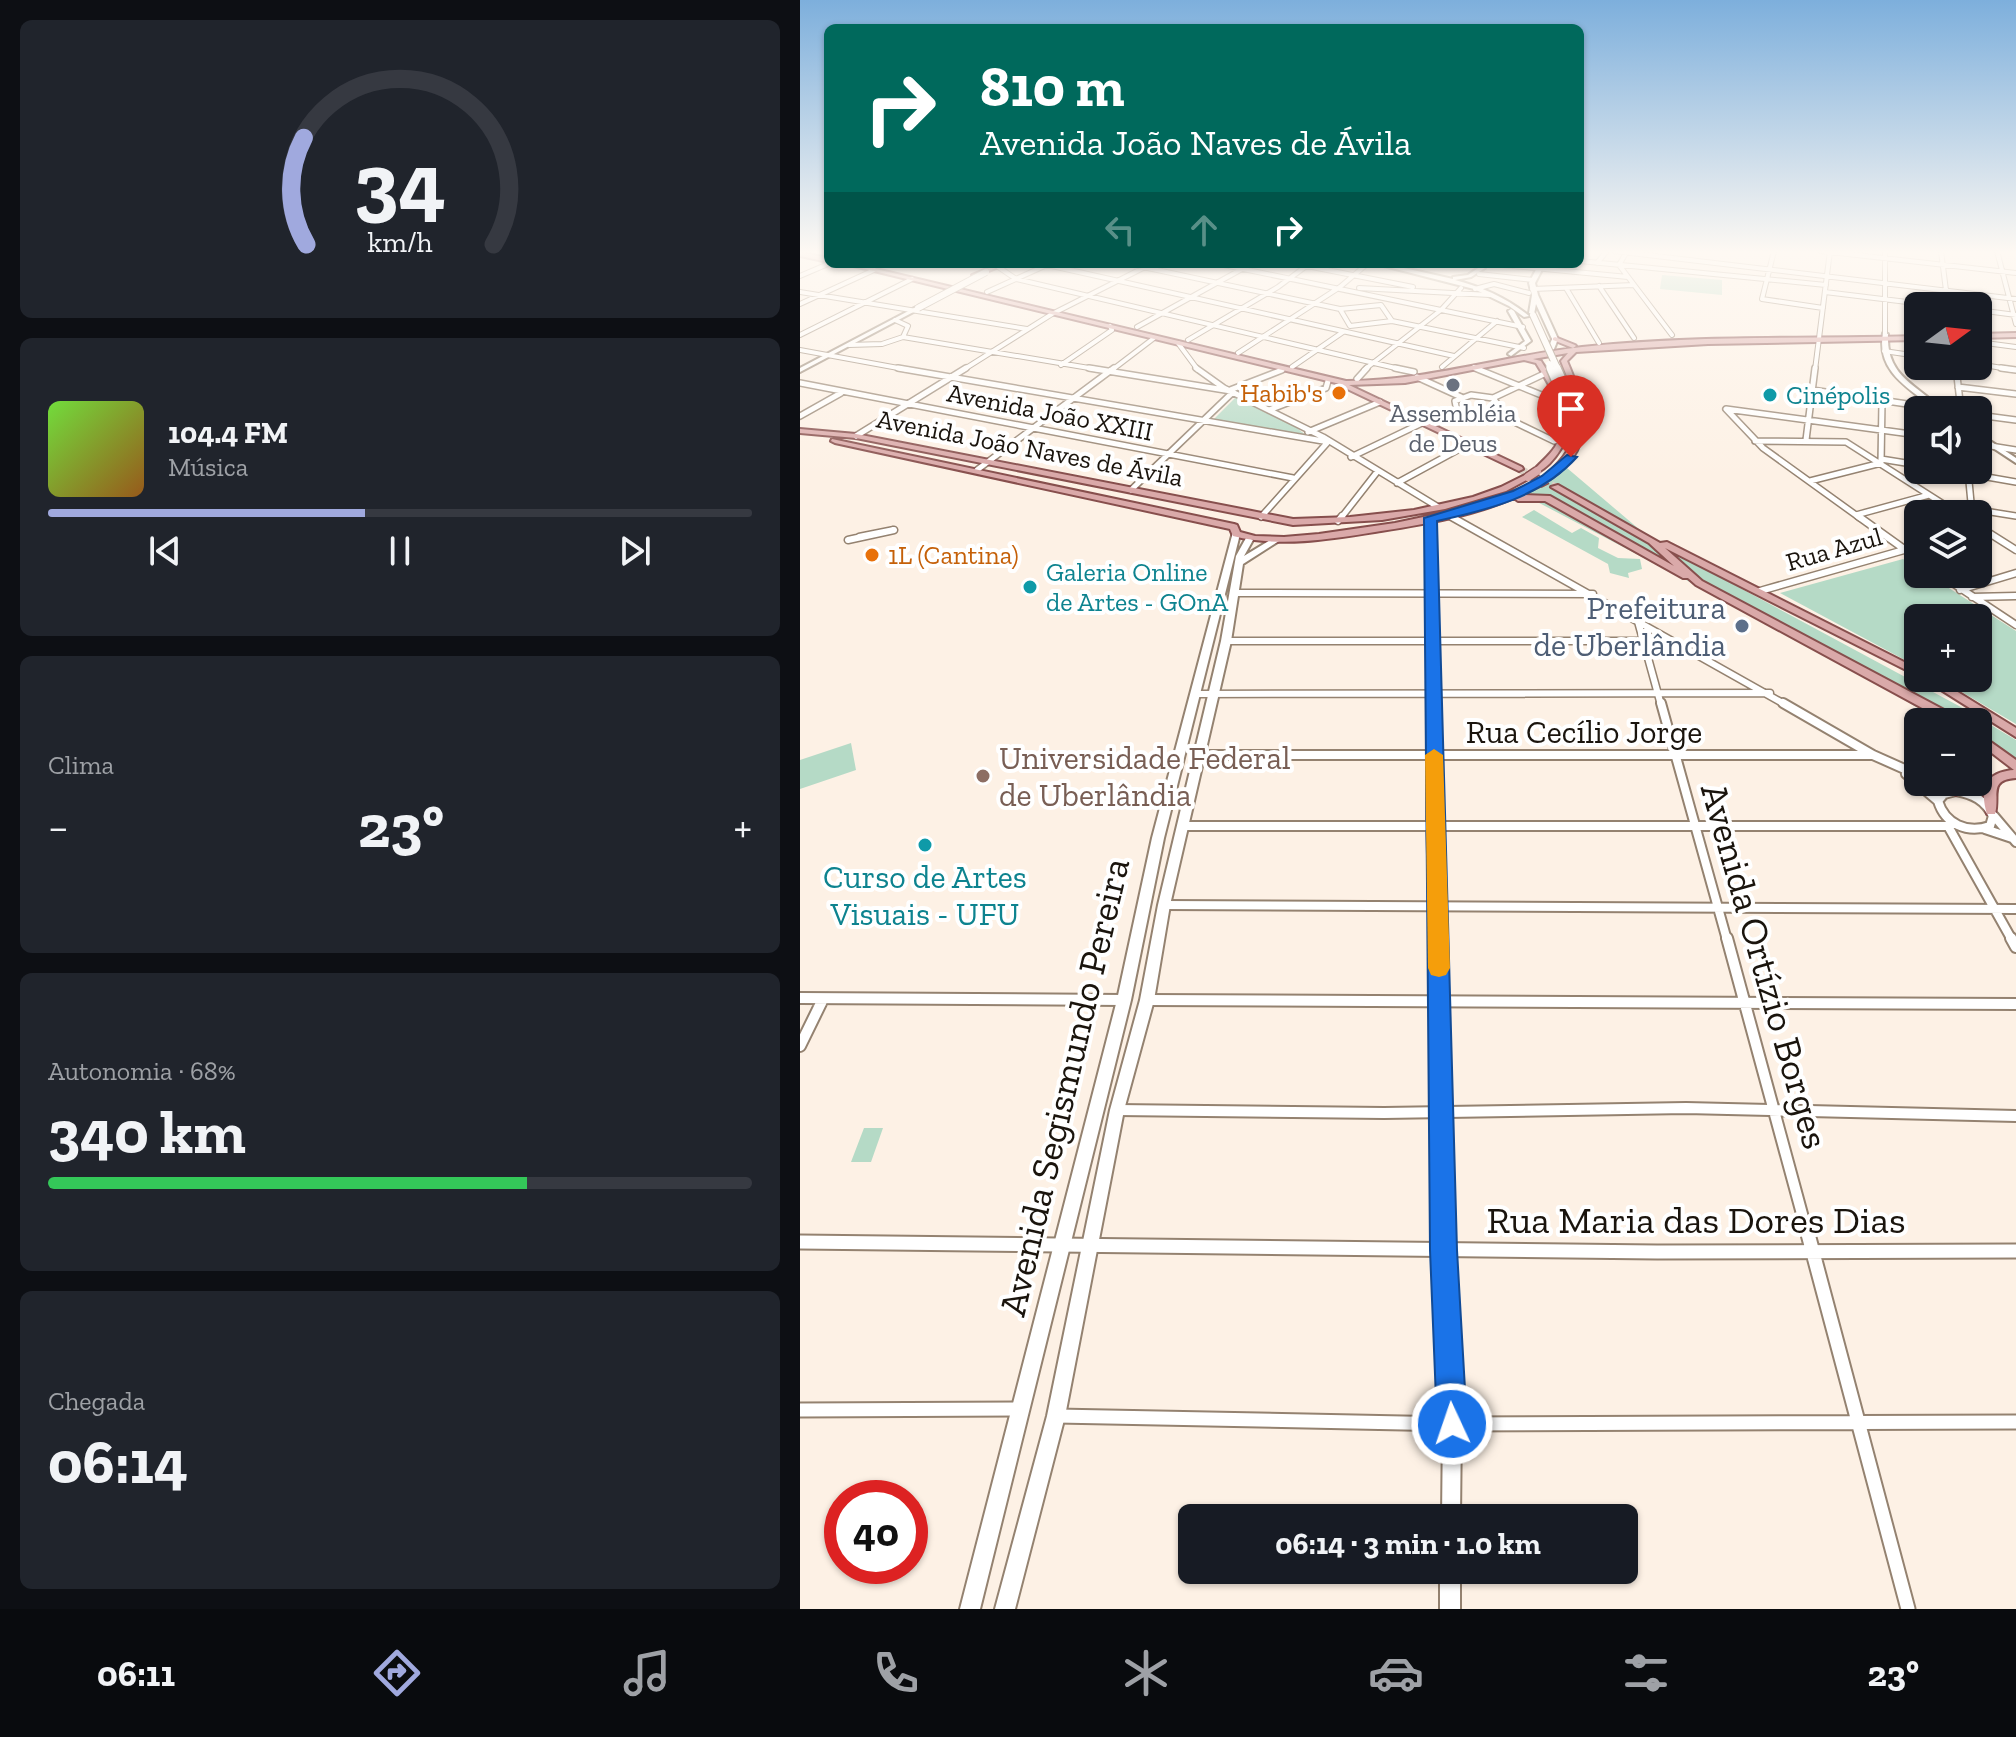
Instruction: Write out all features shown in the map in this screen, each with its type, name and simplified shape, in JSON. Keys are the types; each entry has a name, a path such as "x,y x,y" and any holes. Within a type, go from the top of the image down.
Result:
{"main road":[{"path":"800,370 884,326"},
{"path":"1110,326 1332,382 1422,423 1540,469"},
{"path":"1133,326 1358,379 1434,426 1524,473"},
{"path":"1514,356 1528,341 1522,326"},
{"path":"1240,562 1296,532 1293,522 1338,521 1478,499 1524,473 1540,469 1560,450 1565,439 1567,418 1565,399 1535,326"},
{"path":"1540,357 1551,349 1554,336 1549,326"},
{"path":"1524,329 1554,336 1576,348"},
{"path":"1992,333 2016,329"},
{"path":"1332,382 1474,367 1514,356 1540,357 1599,343 1672,335 1819,338 1885,343"},
{"path":"1413,373 1563,347 1678,340 1819,338 1885,343 1904,339"},
{"path":"1885,343 1893,372 1922,396"},
{"path":"1540,357 1563,347"},
{"path":"1499,502 1545,480 1571,457 1579,440 1583,414 1565,357 1576,348"},
{"path":"1540,357 1545,372 1580,419"},
{"path":"1545,372 1567,369"},
{"path":"1434,426 1463,447 1524,473"},
{"name":"Avenida João Naves de Ávila","path":"800,431 856,436 1293,522"},
{"name":"Avenida João Naves de Ávila","path":"800,438 849,443 955,465 1235,530 1249,540"},
{"path":"1992,445 2016,461"},
{"path":"955,465 969,459"},
{"path":"1545,480 1904,666"},
{"path":"1699,583 1660,546 1557,486 1726,575"},
{"path":"1249,540 1278,541 1449,515 1532,496 1547,498 1935,708"},
{"path":"1436,508 1431,518 1433,823 1443,1111 1443,1250 1452,1424 1451,1504"},
{"path":"1235,530 1256,517"},
{"name":"Avenida Segismundo Pereira","path":"970,1609 1124,1000 1158,838 1235,530"},
{"name":"Avenida Segismundo Pereira","path":"1005,1609 1056,1416 1087,1245 1117,1110 1147,1000 1164,905 1226,641 1240,554 1249,540"},
{"path":"1724,596 1722,585 1732,583 1813,618"},
{"path":"1913,695 1938,695 1940,692"},
{"path":"1952,692 2016,733"},
{"path":"1942,708 1943,700 1952,698 1974,704"},
{"path":"1992,748 2016,766"},
{"path":"1992,813 1990,794 1994,780 2001,775 2016,774"},
{"path":"1115,1032 1138,1033"},
{"path":"1450,1584 1450,1609"}],"street":[{"path":"903,337 908,326"},
{"path":"1010,326 1027,329"},
{"path":"856,436 1032,326"},
{"path":"1061,365 1112,330 1110,326"},
{"path":"1188,340 1210,326"},
{"path":"1217,326 1413,373 1461,397 1476,395 1493,398 1501,405 1496,413"},
{"path":"1238,353 1280,326"},
{"path":"1317,326 1454,356"},
{"path":"1293,366 1350,326"},
{"path":"1420,326 1524,348"},
{"path":"1358,379 1373,362 1420,326"},
{"path":"1442,367 1491,326"},
{"path":"1514,326 1524,329"},
{"path":"1589,326 1599,343"},
{"path":"1626,326 1634,338"},
{"path":"1665,326 1672,335"},
{"path":"1806,440 1821,326"},
{"path":"1885,326 1885,343 1904,350"},
{"path":"849,345 882,344 903,337 1107,373 1232,391"},
{"path":"977,470 1154,338"},
{"path":"1992,340 2016,347"},
{"path":"1178,343 1197,369 1436,508"},
{"path":"800,350 1325,442"},
{"path":"1992,366 2016,370"},
{"path":"1474,367 1565,399"},
{"path":"1131,490 1203,423 1232,391 1282,370"},
{"path":"1493,398 1545,372"},
{"path":"1957,380 1959,396"},
{"path":"1269,410 1326,388 1332,382"},
{"name":"Avenida João XXIII","path":"800,383 1293,478"},
{"path":"1958,387 2016,394"},
{"path":"1812,390 1904,404"},
{"path":"800,416 841,392"},
{"path":"1461,397 1453,406 1460,413 1474,417 1496,413 1554,441 1565,439"},
{"path":"1881,461 1882,401"},
{"path":"1308,432 1380,402"},
{"path":"1904,433 1732,407 1726,409 1755,441 1904,549"},
{"path":"1434,426 1460,413"},
{"path":"1992,417 2016,420"},
{"path":"1351,457 1422,423"},
{"path":"1755,441 1846,442 1881,461 1937,500"},
{"path":"1256,517 1325,442"},
{"path":"1992,446 2016,450"},
{"path":"1397,483 1463,447"},
{"path":"1810,481 1881,461 1904,463"},
{"path":"1338,521 1377,472"},
{"path":"1992,477 2016,482"},
{"path":"1856,515 1929,495"},
{"path":"1992,513 2016,516"},
{"path":"1449,515 1770,693 1873,755 1904,769"},
{"path":"848,540 889,528 894,530 859,537"},
{"path":"1992,536 2016,550"},
{"name":"Rua Azul","path":"1760,591 1904,550"},
{"path":"1960,590 2016,573"},
{"path":"1957,588 2016,625"},
{"path":"1236,593 1593,594"},
{"path":"1971,597 2016,596"},
{"name":"Avenida Ortízio Borges","path":"1637,618 1775,1111 1908,1609"},
{"path":"1226,641 1644,641"},
{"path":"1196,694 1658,696 1770,693"},
{"name":"Rua Cecílio Jorge","path":"1198,755 1873,755"},
{"path":"1885,761 1938,801 2016,947"},
{"path":"1938,801 1946,796"},
{"path":"1970,796 1980,799 2014,840"},
{"path":"1985,829 1990,826 1992,813"},
{"path":"1182,826 1433,823 1696,827 1951,825 1970,830 1985,829 2014,840"},
{"path":"1164,905 2016,909"},
{"path":"800,998 1124,1000"},
{"path":"800,1046 823,999"},
{"path":"1147,1000 2016,1004"},
{"path":"1117,1110 1775,1111 2016,1116"},
{"name":"Rua Maria das Dores Dias","path":"800,1242 1443,1250 1811,1248 2016,1251"},
{"path":"800,1410 1023,1409"},
{"path":"1056,1416 1452,1424 2016,1422"}],"green space":[{"path":"1238,395 1284,418 1311,439 1210,423"},
{"path":"1567,468 1653,541 1904,676 1904,692 1933,692 1962,708 1918,708 1835,658 1522,494"},
{"path":"1534,510 1572,533 1581,528 1599,538 1598,548 1618,558 1640,559 1642,569 1628,573 1629,578 1610,573 1608,564 1522,517"},
{"path":"1903,559 1904,588 1949,588 1974,604 1904,604 1904,659 1780,593"},
{"path":"1992,616 2016,631 2016,724 1962,692 1992,692"},
{"path":"1992,726 2016,740 2016,767 1992,752"},
{"path":"851,743 856,770 800,789 800,760"},
{"path":"864,1128 883,1128 871,1162 851,1162"}],"tunnel":[{"path":"1519,469 1555,487"}],"slow traffic":[{"path":"1434,755 1433,823 1439,968"}],"place":[{"name":"Assembléia de Deus","path":"1453,385"},
{"name":"Habib's","path":"1339,393"},
{"name":"Cinépolis","path":"1770,395"},
{"name":"1L (Cantina)","path":"872,555"},
{"name":"Galeria Online de Artes - GOnA","path":"1030,587"},
{"name":"Prefeitura de Uberlândia","path":"1742,626"},
{"name":"Universidade Federal de Uberlândia","path":"983,776"},
{"name":"Curso de Artes Visuais - UFU","path":"925,845"}],"route":[{"path":"1452,1424 1443,1250 1443,1111 1433,823 1431,518 1479,508 1518,494 1547,479 1571,457"}]}
